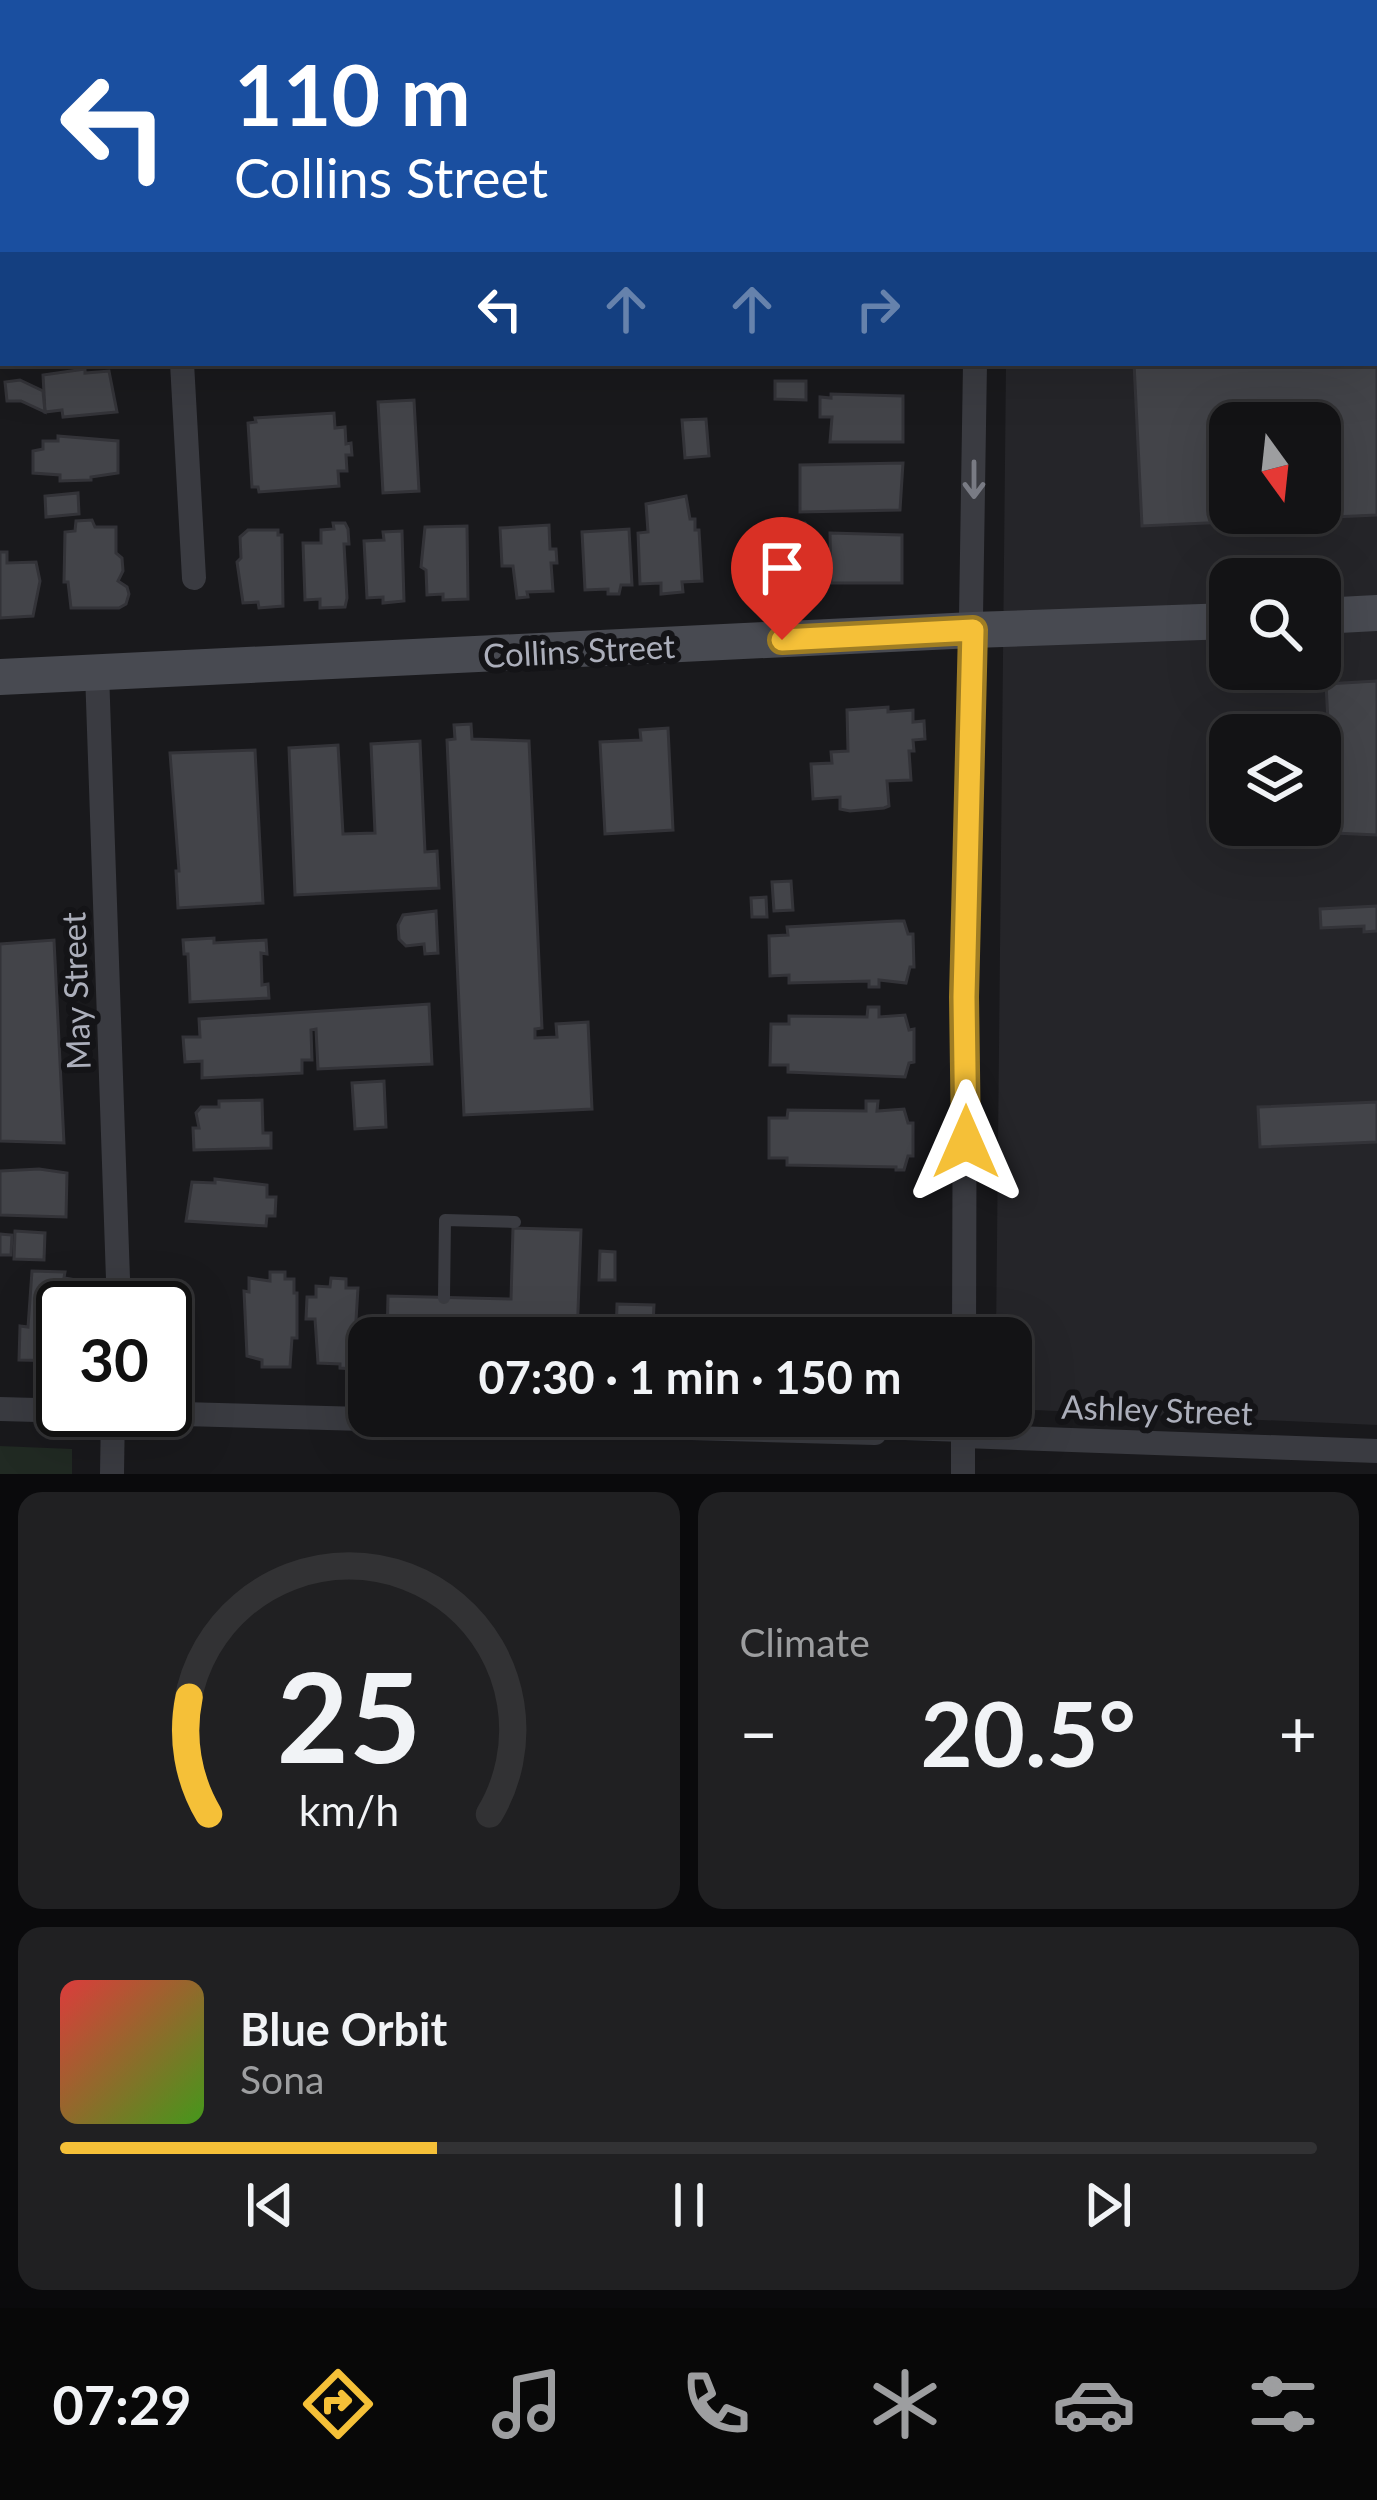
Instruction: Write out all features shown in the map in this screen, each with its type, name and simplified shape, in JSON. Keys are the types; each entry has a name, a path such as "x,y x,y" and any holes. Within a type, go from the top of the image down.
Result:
{"street":[{"path":"182,366 194,578"},
{"path":"964,1317 964,997 975,366"},
{"path":"1341,615 1377,613"},
{"name":"Collins Street","path":"0,677 1209,622"},
{"name":"May Street","path":"97,672 117,1281"},
{"name":"Ashley Street","path":"0,1409 36,1410"},
{"name":"Ashley Street","path":"192,1413 348,1417"},
{"name":"Ashley Street","path":"1032,1430 1377,1450"},
{"path":"112,1474 113,1437"},
{"path":"963,1437 963,1474"}],"lane":[{"path":"444,1298 446,1220 515,1222"}],"shaded area":[{"path":"1006,366 1377,366 1377,1425 1032,1410 1032,1317 996,1317"},
{"path":"0,1446 72,1449 72,1474 0,1474"}],"building":[{"path":"1134,366 1377,366 1377,515 1341,517 1341,402 1209,402 1209,523 1142,526"},
{"path":"85,369 85,373 109,371 117,412 63,417 62,410 45,412 43,375"},
{"path":"20,380 43,391 45,412 21,401 7,401 5,382"},
{"path":"775,381 806,381 806,400 775,399"},
{"path":"831,394 903,396 903,442 830,442 832,417 820,417 820,397 831,398"},
{"path":"414,400 419,491 383,493 378,402"},
{"path":"334,413 335,428 345,427 352,455 346,455 347,471 338,471 339,486 259,492 252,487 248,423 256,422 255,418"},
{"path":"706,419 709,456 685,458 682,420"},
{"path":"58,436 118,441 118,473 60,481 60,475 33,473 33,451 43,449 43,441 58,441"},
{"path":"903,463 900,510 800,512 800,465"},
{"path":"78,493 79,514 46,517 45,496"},
{"path":"686,496 690,519 695,519 695,530 699,530 702,581 682,582 683,592 661,594 661,583 640,584 638,533 648,532 646,504"},
{"path":"92,520 95,527 116,527 116,553 122,558 123,571 118,581 129,594 119,608 71,608 68,582 64,582 65,532 75,531 76,521"},
{"path":"333,523 345,523 348,529 349,544 344,544 347,598 345,607 320,608 320,599 305,600 303,543 321,543 321,530 334,529"},
{"path":"784,523 808,527 805,558 784,558"},
{"path":"549,525 550,549 556,549 557,563 551,563 553,591 527,592 528,597 517,598 513,566 502,566 500,528"},
{"path":"467,526 468,599 427,595 426,570 421,567 425,527"},
{"path":"629,529 632,585 621,585 619,594 608,594 608,589 585,590 582,532"},
{"path":"248,530 278,530 282,535 283,606 259,608 258,602 243,603 237,562 240,537"},
{"path":"402,531 404,601 383,603 383,597 367,598 364,541 384,540 383,532"},
{"path":"830,533 902,535 902,583 831,583"},
{"path":"0,552 7,552 7,563 36,562 40,581 33,616 0,618"},
{"path":"1377,681 1377,835 1341,833 1341,714 1328,714 1326,690 1341,690 1341,683"},
{"path":"888,707 888,712 913,710 913,722 924,721 925,739 913,740 914,751 909,751 911,780 887,781 889,806 884,808 850,811 840,809 840,797 813,799 811,764 832,763 831,752 848,751 847,710"},
{"path":"471,724 472,739 529,741 542,1028 535,1029 535,1038 557,1037 556,1024 588,1022 592,1109 464,1115 447,740 455,739 454,725"},
{"path":"668,728 673,830 605,834 600,742 641,740 640,730"},
{"path":"420,741 425,852 437,851 439,888 295,895 289,748 338,745 343,834 375,833 371,744"},
{"path":"255,750 263,903 178,908 170,753"},
{"path":"791,881 793,910 774,911 772,882"},
{"path":"766,897 767,917 752,917 751,898"},
{"path":"1377,906 1377,931 1364,932 1364,926 1321,928 1320,909"},
{"path":"436,911 438,953 425,954 424,944 406,946 399,939 403,915"},
{"path":"904,921 908,934 913,934 914,967 906,983 879,980 879,987 869,987 869,981 789,983 789,975 770,976 769,936 788,935 787,927"},
{"path":"214,938 214,943 266,940 267,954 261,953 262,985 268,984 269,998 190,1002 183,940"},
{"path":"54,940 64,1143 0,1141 0,944"},
{"path":"429,1004 432,1064 318,1069 316,1029 311,1030 312,1060 302,1060 302,1073 202,1078 202,1061 185,1062 183,1037 200,1037 199,1019"},
{"path":"868,1007 879,1007 879,1017 905,1015 909,1030 914,1029 914,1062 909,1063 905,1077 788,1072 788,1065 770,1065 771,1024 789,1024 789,1016 867,1017"},
{"path":"384,1081 386,1127 355,1129 352,1083"},
{"path":"262,1100 263,1133 271,1133 271,1148 194,1150 193,1128 199,1128 196,1113 201,1107 219,1107 219,1101"},
{"path":"866,1101 878,1101 877,1111 904,1109 908,1123 913,1123 913,1156 908,1156 904,1170 787,1165 787,1158 769,1158 769,1118 787,1118 788,1110 866,1111"},
{"path":"1377,1102 1377,1142 1260,1147 1258,1107"},
{"path":"0,1171 67,1173 66,1217 0,1215"},
{"path":"215,1179 267,1185 267,1197 276,1197 275,1216 267,1216 266,1226 186,1221 192,1182 215,1183"},
{"path":"513,1228 581,1230 578,1317 388,1317 388,1296 511,1299"},
{"path":"15,1231 45,1233 44,1260 14,1259"},
{"path":"0,1234 12,1235 11,1255 0,1255"},
{"path":"600,1251 615,1252 615,1280 599,1280"},
{"path":"32,1271 65,1272 64,1278 71,1281 36,1281 36,1360 19,1360 20,1326 28,1327"},
{"path":"270,1272 285,1272 285,1279 294,1279 297,1293 297,1338 292,1338 290,1367 262,1367 262,1360 247,1356 244,1291 249,1292 249,1278 270,1281"},
{"path":"331,1278 346,1279 346,1288 358,1288 356,1317 348,1317 348,1369 318,1363 315,1319 306,1319 307,1297 316,1297 316,1286 330,1287"},
{"path":"617,1304 654,1305 653,1317 617,1317"}],"route":[{"path":"782,640 973,630 964,997 966,1142"}]}
